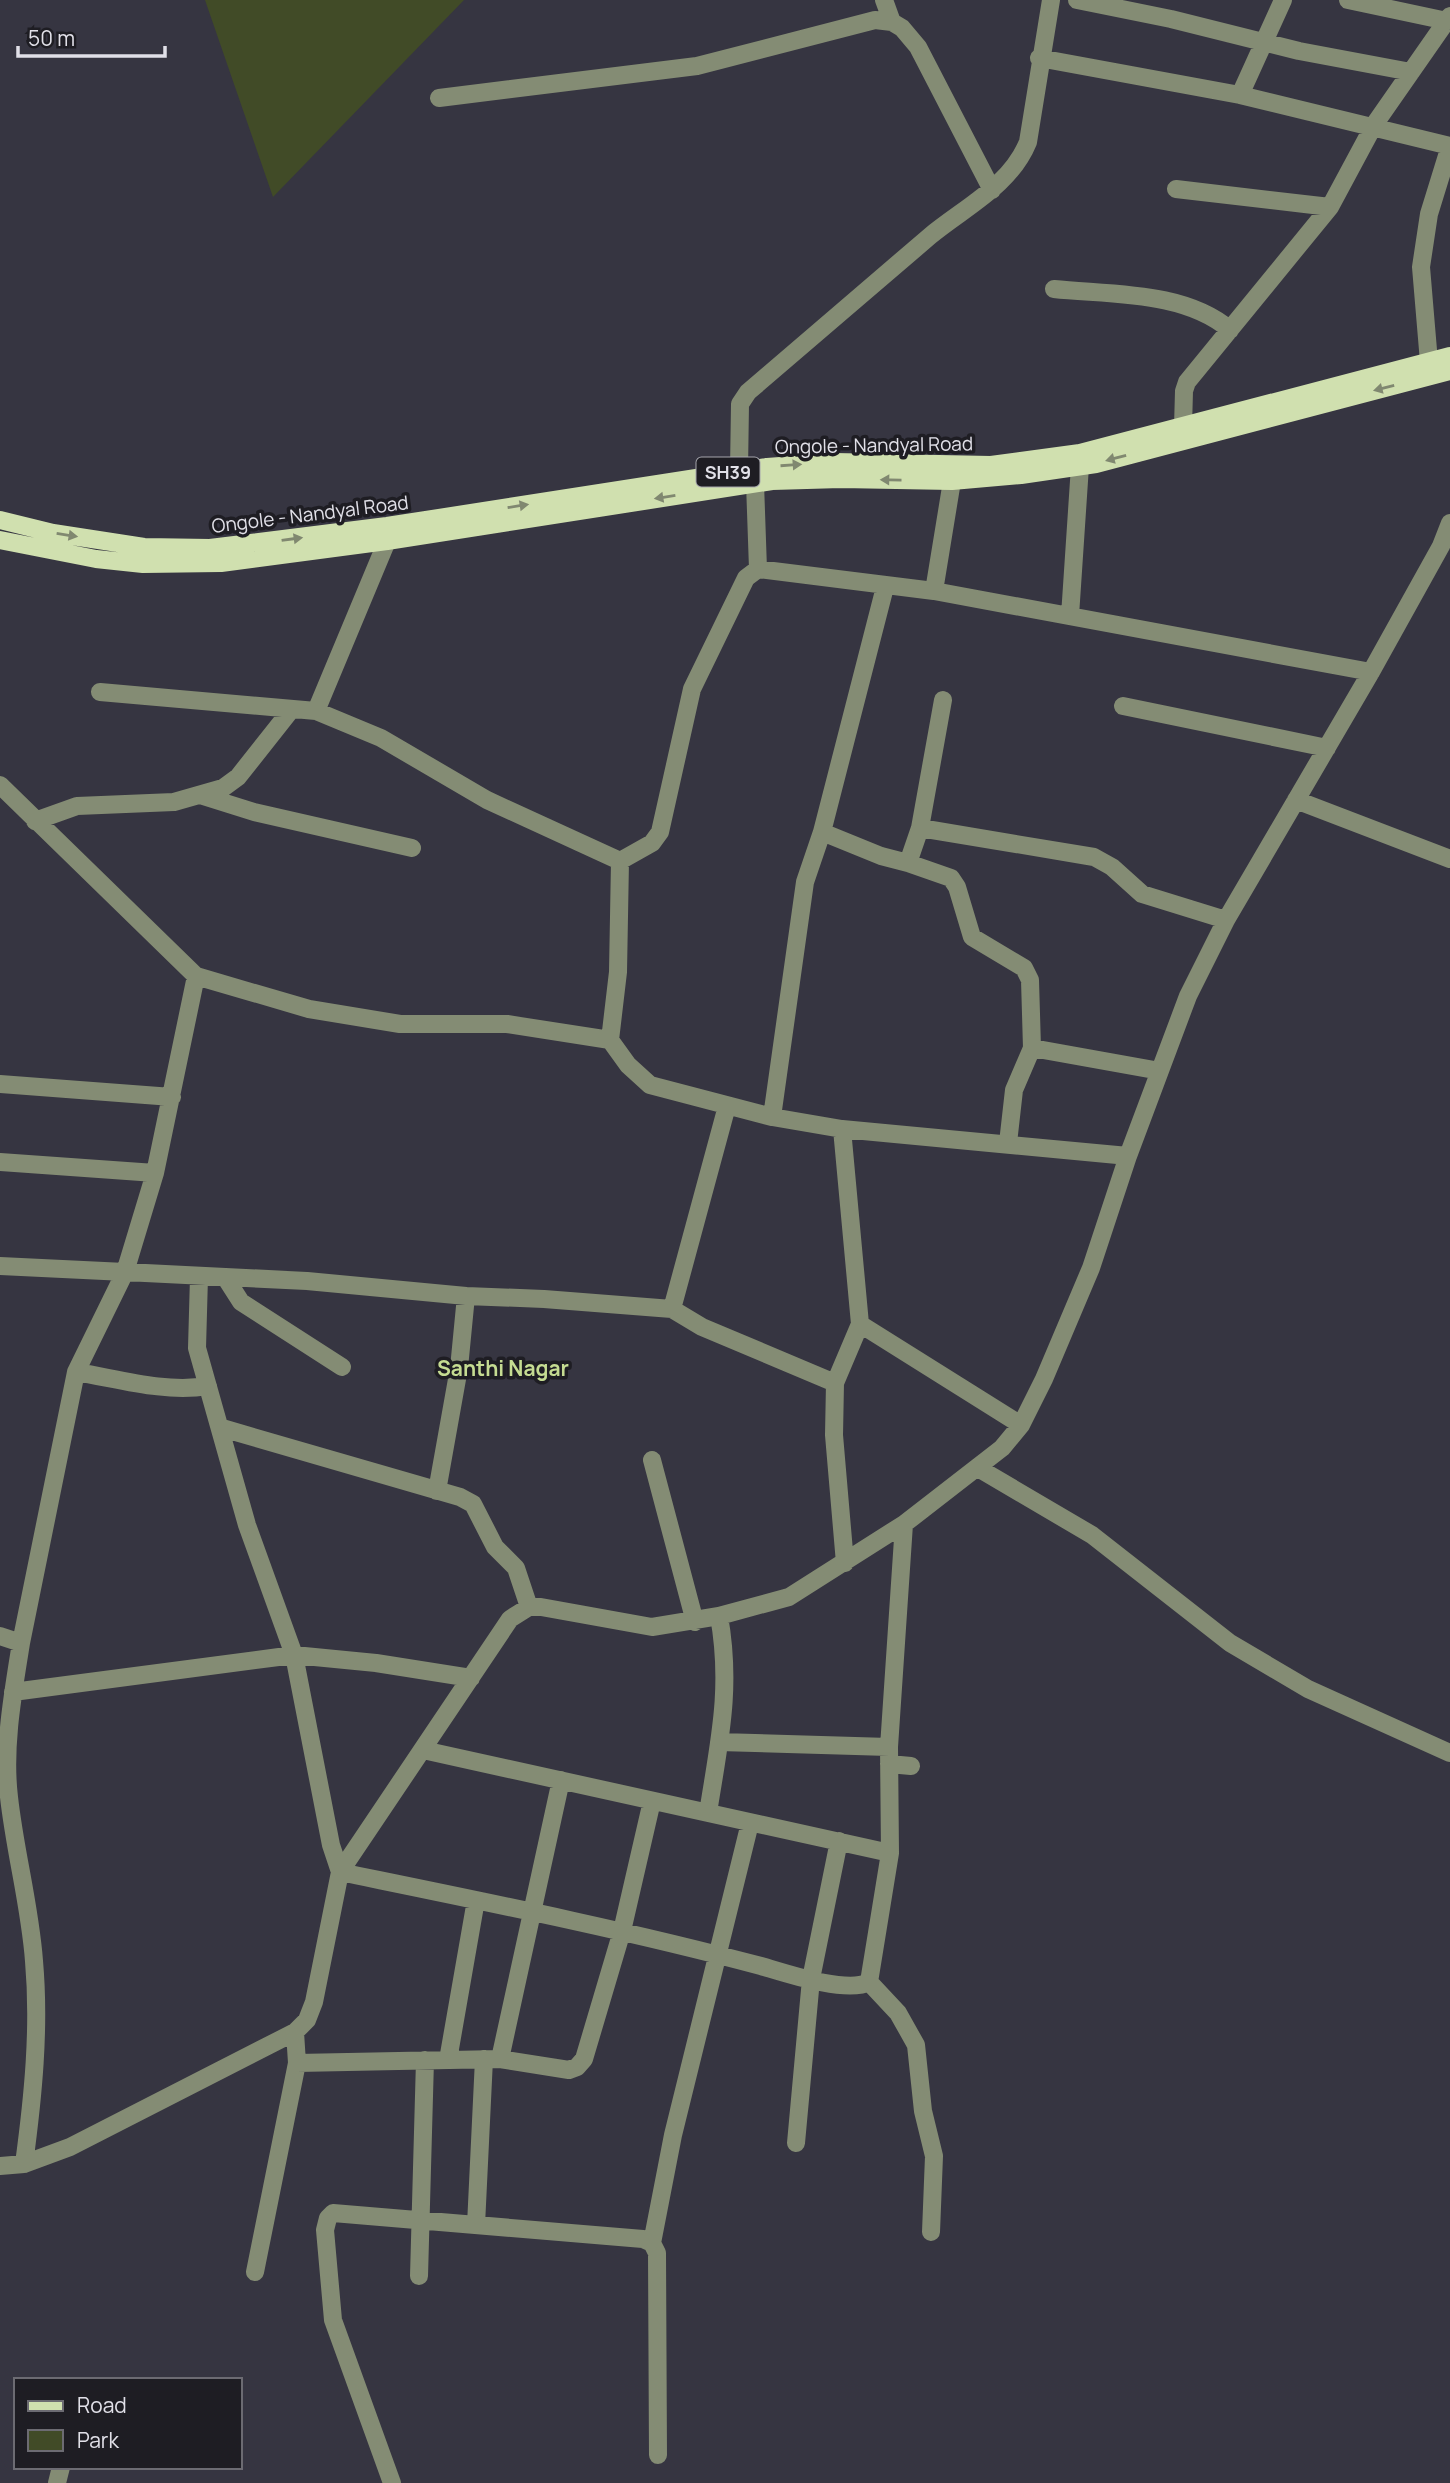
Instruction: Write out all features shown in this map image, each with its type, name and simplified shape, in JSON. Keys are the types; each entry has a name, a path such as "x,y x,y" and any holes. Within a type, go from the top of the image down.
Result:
{"main road":[{"name":"Ongole - Nandyal Road","path":"0,520 53,533 144,547 210,548 387,526 739,470 834,462 951,466 1031,461 1080,453 1429,362 1449,371"},
{"name":"Ongole - Nandyal Road","path":"0,540 96,559 181,565 221,563 387,541 755,483 841,478 952,481 1080,466 1449,371"}],"street":[{"path":"884,0 891,22"},
{"path":"739,470 739,413 748,392 933,234 992,190 1022,156 1028,142 1051,0"},
{"path":"1077,0 1411,72"},
{"path":"1240,94 1283,0"},
{"path":"1183,426 1184,391 1188,382 1330,207 1374,125 1448,18 1348,0"},
{"path":"439,98 697,66 858,23 891,22 909,34 918,47 992,190"},
{"path":"1040,58 1240,94 1374,125 1450,146 1429,214 1421,284 1429,362"},
{"path":"1176,189 1330,207"},
{"path":"1054,289 1183,304 1215,317 1230,330"},
{"path":"1070,616 1080,466"},
{"path":"934,591 952,481"},
{"path":"755,483 758,569"},
{"path":"0,2166 24,2164 70,2147 295,2032 307,2020 314,2001 340,1872 510,1619 529,1607 652,1628 695,1622 789,1597 904,1524 1002,1448 1021,1425 1045,1378 1091,1268 1128,1156 1188,996 1226,920 1371,672 1441,546 1450,523"},
{"path":"316,711 387,541"},
{"path":"620,861 652,843 660,832 699,670 738,590 746,578 758,569 885,587 934,591 1371,672"},
{"path":"772,1117 805,882 822,832 885,587"},
{"path":"100,692 316,711 381,738 487,800 620,861"},
{"path":"908,863 920,828 943,699"},
{"path":"1123,706 1327,748"},
{"path":"36,821 76,806 174,802 203,796 238,777 291,710"},
{"path":"0,785 196,976 309,1009 400,1024 507,1024 610,1040"},
{"path":"203,796 254,812 412,848"},
{"path":"1296,800 1450,859"},
{"path":"920,828 1094,857 1112,867 1142,894 1226,920"},
{"path":"822,832 881,856 951,878 957,887 972,937 1024,968 1030,980 1032,1048 1014,1090 1009,1143"},
{"path":"620,861 618,972 610,1040 628,1065 650,1085 772,1117 842,1129 1128,1156"},
{"path":"24,2164 34,2073 37,2005 34,1958 9,1795 13,1692 76,1372 125,1272 155,1173 196,976"},
{"path":"1032,1048 1160,1071"},
{"path":"0,1084 172,1097"},
{"path":"672,1309 727,1106"},
{"path":"842,1129 860,1324 835,1383 834,1435 845,1563"},
{"path":"0,1162 155,1173"},
{"path":"0,1266 307,1281 466,1296 672,1309 702,1326 835,1383"},
{"path":"199,1277 196,1334 208,1386 222,1428 247,1525 294,1655 331,1844 340,1872"},
{"path":"225,1277 241,1302 342,1367"},
{"path":"437,1491 459,1368 466,1296"},
{"path":"860,1324 1021,1425"},
{"path":"76,1372 149,1385 192,1389 208,1386"},
{"path":"222,1428 473,1504 495,1547 516,1568 529,1607"},
{"path":"652,1460 695,1622"},
{"path":"978,1468 1092,1535 1230,1643 1308,1689 1450,1753"},
{"path":"869,1982 890,1853 889,1756 904,1524"},
{"path":"708,1814 727,1672 719,1616"},
{"path":"0,1636 21,1643"},
{"path":"13,1692 294,1655 376,1663 471,1678"},
{"path":"719,1742 889,1756 911,1766"},
{"path":"424,1750 890,1853"},
{"path":"476,2225 491,2059 533,1911 561,1780"},
{"path":"297,2063 491,2059 569,2070 577,2067 584,2059 622,1931 652,1801"},
{"path":"658,2455 657,2253 652,2243 673,2135 750,1823"},
{"path":"796,2143 811,1979 839,1842"},
{"path":"340,1872 622,1931 811,1979 854,1986 869,1982"},
{"path":"448,2060 476,1900"},
{"path":"869,1982 898,2013 916,2045 923,2111 934,2156 931,2232"},
{"path":"255,2272 297,2063 295,2032"},
{"path":"419,2276 425,2060"},
{"path":"392,2483 333,2320 325,2230 328,2218 339,2213 643,2239 652,2243"}],"green space":[{"path":"205,0 464,0 273,197"}],"district":[{"name":"Santhi Nagar","path":"503,1368"}]}
